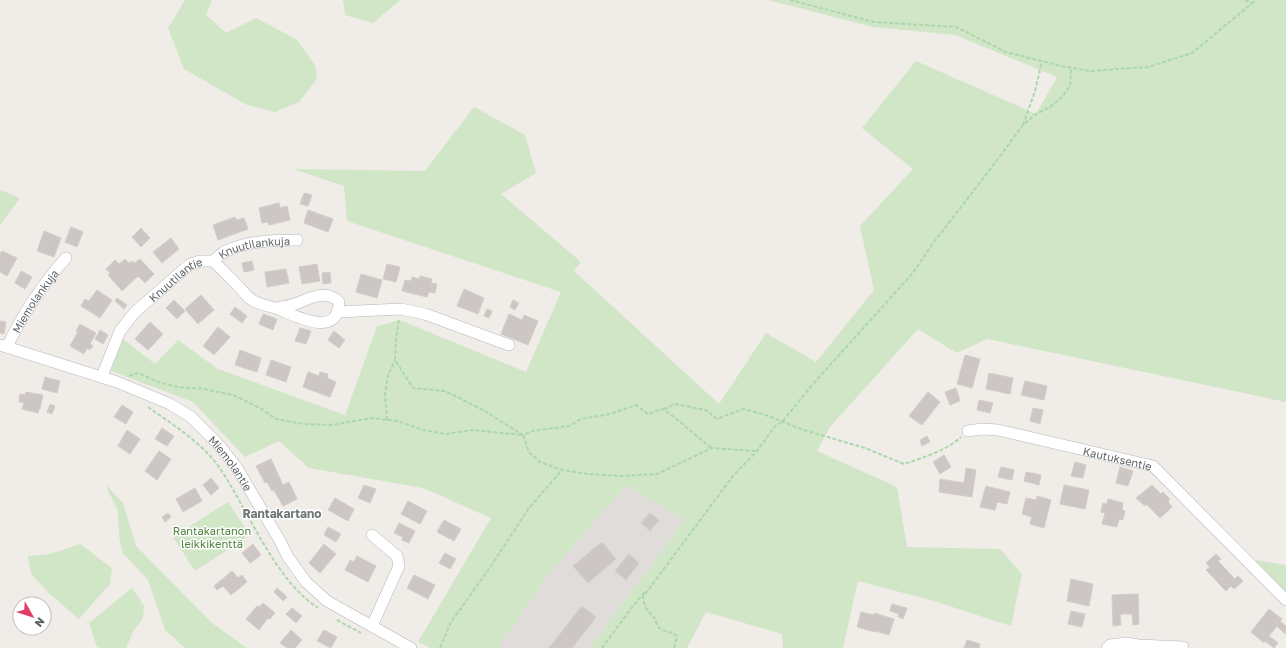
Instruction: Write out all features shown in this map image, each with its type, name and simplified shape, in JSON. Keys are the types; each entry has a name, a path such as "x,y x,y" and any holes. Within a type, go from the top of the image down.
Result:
{"street":[{"name":"Knuutilankuja","path":"213,261 226,252 250,244 269,240 297,240"},
{"name":"Miemolankuja","path":"3,346 34,298 66,258"},
{"name":"Knuutilantie","path":"102,376 120,331 135,312 189,265 200,261 213,261 251,299 261,305 276,308 306,320 321,324 331,321 339,308 339,302 331,296 324,295 315,296 276,308"},
{"path":"337,312 401,309 425,314 509,345"},
{"name":"Miemolantie","path":"3,346 102,376 170,404 191,417 218,444 237,468 288,556 306,582 327,601 411,648"},
{"name":"Kautuksentie","path":"968,431 982,429 998,430 1153,466 1286,600"},
{"path":"372,535 397,556 399,566 372,626"},
{"path":"1107,648 1110,645 1127,643 1183,648"}],"path":[{"path":"790,0 874,22 956,27 1006,52 1071,68 1090,71 1148,67 1192,53 1256,0"},
{"path":"1245,0 1252,4"},
{"path":"1022,126 1035,91 1042,61"},
{"path":"674,648 677,636 672,632 662,631 657,626 656,620 644,607 643,597 733,476 757,451 775,426 782,422 813,384 912,274 934,242 1022,126 1036,114 1050,107 1062,98 1070,86 1071,68"},
{"path":"387,420 386,394 388,374 396,360 396,338 401,309"},
{"path":"396,360 413,388 445,391 483,410 524,435 529,452 540,462 562,470 588,474 621,476 657,474 712,448"},
{"path":"117,382 138,373 158,382 178,387 233,395 260,408 276,419 304,424 332,425 372,418 397,421 423,430 446,434 472,430 524,435 532,431 570,426 581,419 610,414 636,405 648,414 675,404 706,410 717,419 743,409 763,414 804,430 865,448 904,464 953,445 968,431"},
{"path":"144,404 176,426 210,456 230,484 282,571 302,596 322,610"},
{"path":"663,409 676,417 695,437 712,448 757,451"},
{"path":"440,648 451,622 491,566 529,508 562,470"},
{"path":"602,648 633,606 653,584"},
{"path":"333,617 363,634"}],"shaded area":[{"path":"626,485 685,520 589,648 498,648 549,574"}],"green space":[{"path":"185,0 212,0 206,15 226,33 256,18 296,39 315,65 317,79 299,102 275,112 247,105 184,69 168,28"},
{"path":"343,0 400,0 373,23 345,15"},
{"path":"768,0 1286,0 1286,402 987,339 957,353 918,329 830,427 817,451 897,487 907,547 1000,549 1022,574 1011,626 934,601 858,581 843,648 783,648 782,634 706,612 687,648 589,648 685,520 626,485 549,574 498,648 431,648 418,642 491,518 423,488 309,468 279,441 245,457 193,402 111,371 123,339 155,364 178,340 218,369 345,415 377,326 400,320 526,372 561,292 347,221 344,186 293,169 425,171 474,107 525,135 536,173 501,194 581,262 574,271 719,404 766,333 816,362 874,290 860,226 913,169 862,128 916,61 1036,114 1057,77 955,35 873,27"},
{"path":"0,190 20,198 0,225"},
{"path":"105,484 123,503 136,546 212,623 247,648 185,648 165,630 148,580 122,552 119,535 118,511"},
{"name":"Rantakartanon leikkikenttä","path":"228,502 250,535 195,571 173,537"},
{"path":"80,544 112,568 110,584 79,619 50,594 31,574 28,556 50,554"},
{"path":"1254,560 1286,565 1286,592"},
{"path":"132,588 144,606 143,619 134,630 126,648 97,647 89,623"}],"building":[{"path":"304,193 312,195 308,206 300,204"},
{"path":"279,203 280,208 287,206 290,220 269,225 268,222 262,223 259,208"},
{"path":"308,210 333,219 328,232 304,223"},
{"path":"235,217 237,220 244,218 248,229 218,240 213,225"},
{"path":"71,227 83,232 77,247 65,242"},
{"path":"141,228 150,238 141,247 132,237"},
{"path":"44,231 61,238 54,257 37,251"},
{"path":"171,238 179,249 162,263 153,252"},
{"path":"2,251 17,258 7,276 0,272 0,254"},
{"path":"125,259 129,263 132,261 134,263 140,259 154,274 145,283 138,276 122,291 108,275 110,273 106,269 115,260 119,264"},
{"path":"252,261 254,270 244,272 242,263"},
{"path":"317,264 320,281 302,284 299,267"},
{"path":"387,264 400,267 396,282 383,279"},
{"path":"286,269 289,283 267,287 265,272"},
{"path":"21,271 32,277 25,289 15,283"},
{"path":"330,272 331,283 323,284 322,273"},
{"path":"361,274 382,280 377,298 356,292"},
{"path":"420,276 432,279 431,283 437,284 435,293 429,292 427,297 402,291 405,280 411,281 412,277 420,279"},
{"path":"464,289 484,298 478,314 457,306"},
{"path":"97,290 112,300 100,318 81,306 85,299 89,301"},
{"path":"201,295 214,310 198,324 185,309"},
{"path":"117,298 127,305 124,309 115,301"},
{"path":"174,300 185,311 177,319 166,308"},
{"path":"513,300 519,303 515,310 510,307"},
{"path":"235,307 247,316 242,323 230,314"},
{"path":"487,309 492,311 489,318 484,316"},
{"path":"263,314 277,319 273,330 259,324"},
{"path":"509,314 522,320 524,315 538,321 528,345 501,334"},
{"path":"0,321 6,322 4,334 0,333"},
{"path":"150,322 163,334 148,350 135,339"},
{"path":"80,324 96,333 90,344 93,346 90,350 87,348 84,354 70,346 78,332 76,331"},
{"path":"218,327 230,337 214,355 203,346"},
{"path":"300,328 311,331 306,344 295,341"},
{"path":"100,330 108,335 103,344 95,339"},
{"path":"334,331 345,340 339,348 328,340"},
{"path":"240,350 261,358 257,372 235,365"},
{"path":"965,355 980,359 972,388 957,384"},
{"path":"271,360 291,367 286,382 266,375"},
{"path":"308,372 319,376 320,372 328,374 327,378 336,382 330,397 303,387"},
{"path":"989,373 1013,378 1010,394 986,389"},
{"path":"45,377 60,381 57,393 42,389"},
{"path":"1025,381 1047,386 1044,400 1021,395"},
{"path":"956,388 960,401 950,405 945,392"},
{"path":"26,392 43,395 38,413 22,409 24,403 19,402 20,394 25,395"},
{"path":"928,392 940,402 922,425 909,416"},
{"path":"979,400 993,403 990,413 977,410"},
{"path":"50,404 55,406 52,414 47,412"},
{"path":"122,405 133,412 126,424 114,417"},
{"path":"1033,408 1043,410 1040,424 1030,421"},
{"path":"162,428 174,436 167,446 155,439"},
{"path":"127,430 140,439 130,454 118,446"},
{"path":"927,436 930,442 922,446 920,440"},
{"path":"159,451 171,459 157,480 145,471"},
{"path":"944,455 951,467 940,474 933,462"},
{"path":"271,459 283,485 289,482 297,499 283,506 274,490 272,491 267,482 265,483 256,466"},
{"path":"1075,462 1086,465 1083,478 1071,476"},
{"path":"1001,467 1014,470 1012,480 998,477"},
{"path":"1120,467 1133,471 1128,486 1116,483"},
{"path":"966,468 976,470 972,497 939,492 940,479 964,483"},
{"path":"1026,472 1041,475 1039,485 1024,481"},
{"path":"211,478 219,488 211,495 203,485"},
{"path":"364,485 376,489 370,503 358,498"},
{"path":"1064,485 1089,490 1085,509 1060,504"},
{"path":"1152,485 1161,494 1163,492 1170,499 1168,502 1172,507 1160,518 1146,504 1145,506 1136,498"},
{"path":"986,486 1010,492 1007,504 997,502 995,510 980,507"},
{"path":"195,488 202,501 183,512 176,499"},
{"path":"1037,496 1051,500 1044,528 1030,524 1032,517 1022,514 1026,498 1036,500"},
{"path":"335,498 354,509 348,521 328,510"},
{"path":"1108,499 1123,503 1122,510 1125,511 1123,520 1119,519 1117,527 1102,524 1105,513 1101,512 1103,503 1107,504"},
{"path":"408,501 427,511 420,524 401,514"},
{"path":"168,513 171,517 165,522 162,517"},
{"path":"650,513 659,520 650,531 641,523"},
{"path":"444,520 461,529 454,541 437,532"},
{"path":"399,523 415,531 409,543 402,540 403,537 394,533"},
{"path":"328,527 341,534 336,542 324,535"},
{"path":"602,542 616,559 588,583 573,566"},
{"path":"253,544 261,555 250,563 242,553"},
{"path":"324,544 336,554 320,573 309,563"},
{"path":"445,553 456,559 450,569 439,563"},
{"path":"629,554 639,563 626,580 615,571"},
{"path":"1216,554 1221,559 1218,561 1235,579 1238,576 1243,581 1234,589 1231,586 1226,591 1206,570 1210,567 1206,563"},
{"path":"357,556 376,566 368,582 345,570 350,560 354,562"},
{"path":"232,571 238,578 242,575 247,582 231,595 223,586 217,590 214,586"},
{"path":"414,575 435,585 428,599 407,588"},
{"path":"1071,579 1093,584 1089,606 1067,601"},
{"path":"277,588 287,597 283,601 274,592"},
{"path":"1138,594 1139,624 1133,625 1132,614 1120,614 1121,625 1113,626 1112,595"},
{"path":"263,603 275,613 270,619 268,618 259,630 246,619 257,606 259,607"},
{"path":"892,604 907,608 903,619 898,617 899,614 890,611"},
{"path":"582,606 596,617 572,648 549,648"},
{"path":"292,608 302,616 296,623 286,614"},
{"path":"1269,609 1282,619 1280,621 1286,626 1285,634 1277,626 1269,636 1278,643 1274,648 1265,641 1264,643 1251,632"},
{"path":"1071,611 1085,614 1082,627 1068,624"},
{"path":"861,612 874,615 874,613 894,619 889,635 857,627"},
{"path":"291,630 302,640 295,648 287,648 280,643"},
{"path":"324,630 337,637 331,648 317,641"},
{"path":"967,640 980,644 979,648 964,648"}],"district":[{"name":"Rantakartano","path":"282,513"}]}
